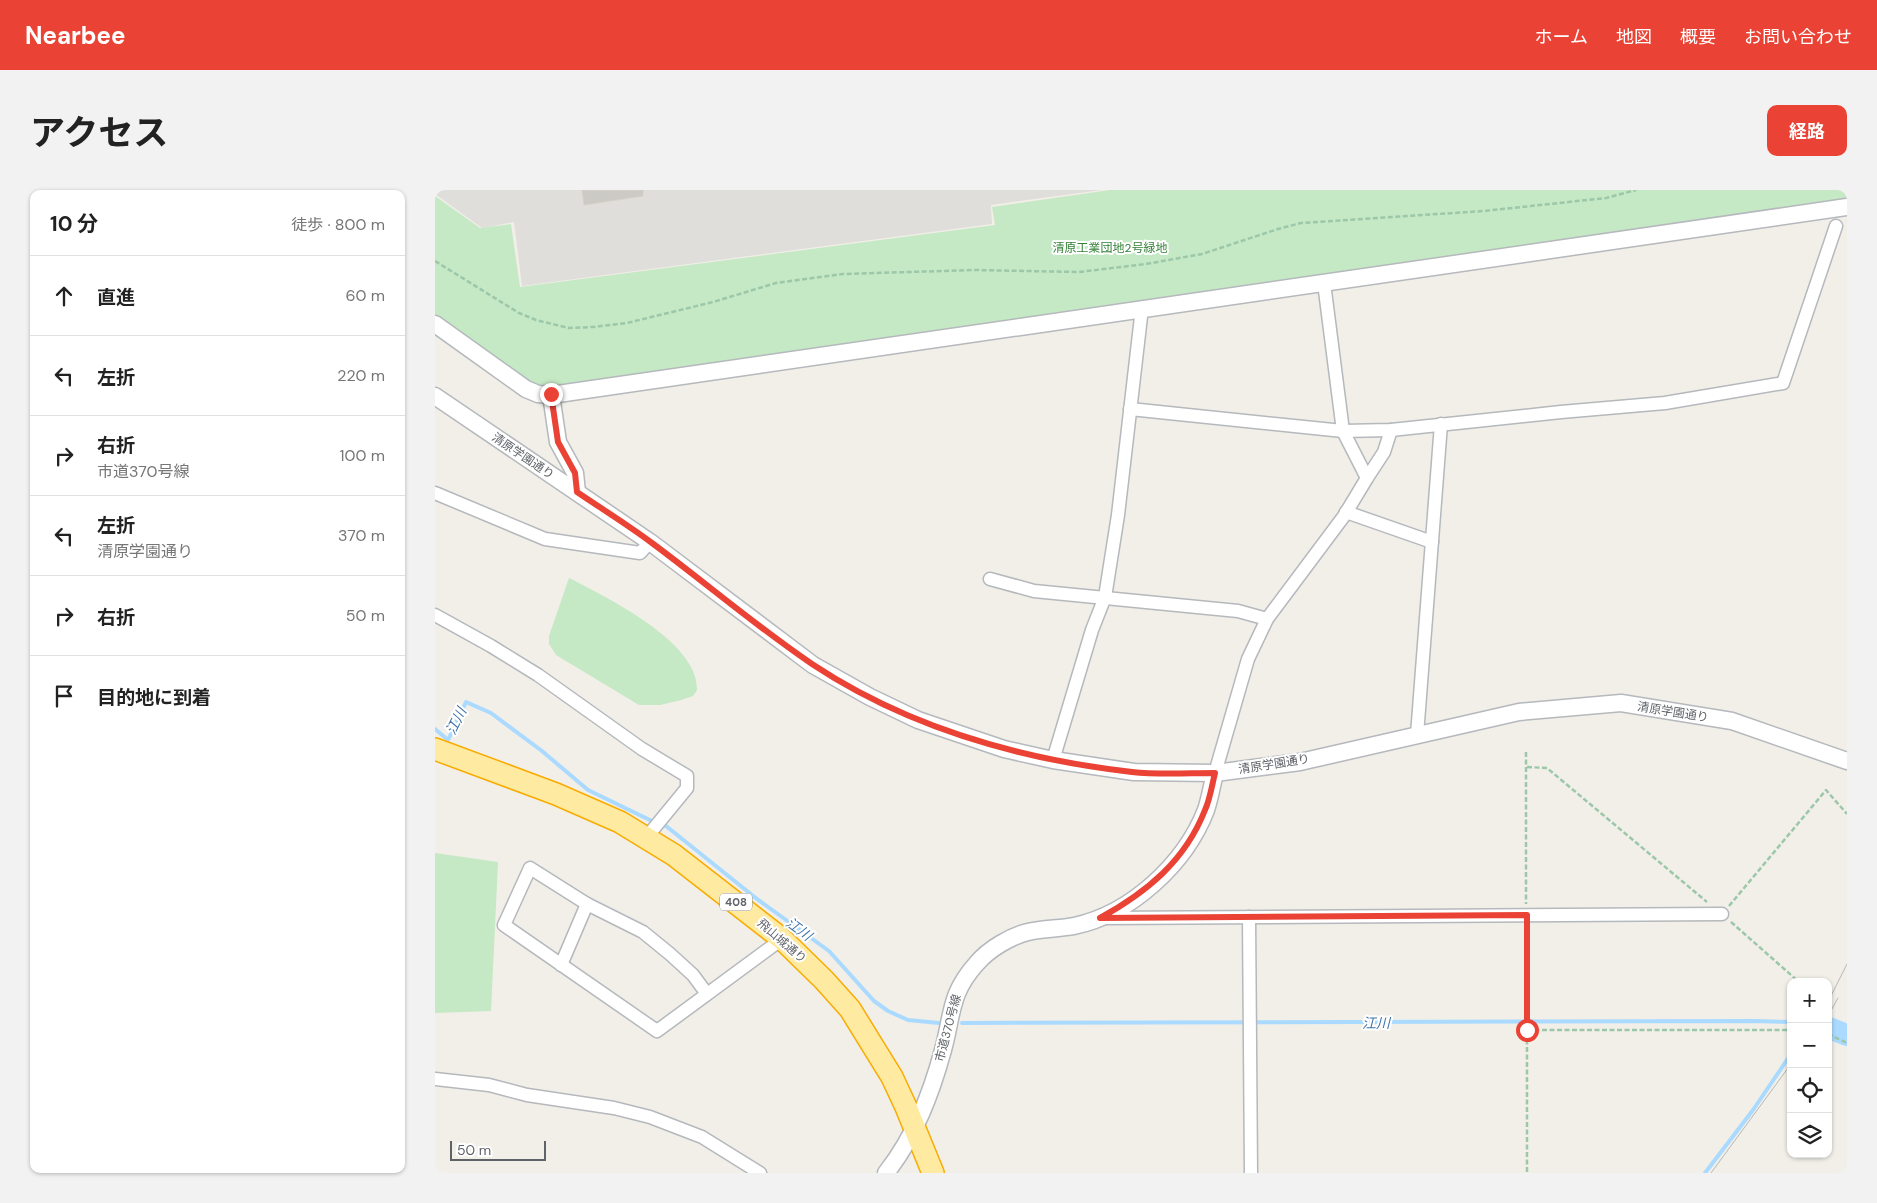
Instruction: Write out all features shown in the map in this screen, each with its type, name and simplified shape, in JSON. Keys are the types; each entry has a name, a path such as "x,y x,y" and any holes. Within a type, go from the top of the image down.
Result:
{"highway":[{"name":"飛山城通り","path":"435,748 620,822 687,864 782,939 824,980 850,1009 892,1077 933,1173"}],"street":[{"path":"435,324 526,389 538,394 551,394 1847,207"},
{"path":"1130,408 1343,431 1391,430 1665,403 1783,383 1836,226"},
{"path":"1324,283 1343,431 1367,478"},
{"path":"1053,760 1092,630 1105,597 1142,308"},
{"path":"551,394 558,442 575,473 577,492"},
{"name":"清原学園通り","path":"435,396 651,542 813,665 870,697 918,720 961,736 1005,749 1053,760 1134,772 1215,773 1300,762 1519,712 1621,703 1732,721 1847,761"},
{"path":"1417,735 1441,424"},
{"path":"1215,773 1248,658 1267,619 1346,512 1384,452 1391,430"},
{"path":"435,493 545,539 640,553 651,542"},
{"path":"1346,512 1432,542"},
{"path":"990,579 1034,591 1238,611 1267,619"},
{"path":"435,615 538,675 642,749 687,776 687,788 646,838"},
{"name":"市道370号線","path":"887,1173 901,1155 915,1130 944,1048 950,1011 961,983 978,961 1000,944 1027,932 1074,926 1100,918 1150,887 1171,866 1191,839 1206,810 1215,773"},
{"path":"707,994 687,970 643,932 587,904 530,868 505,925 657,1032 782,939"},
{"path":"561,964 587,904"},
{"path":"1100,918 1722,914"},
{"path":"1249,917 1251,1173"},
{"path":"435,1079 489,1085 527,1095 614,1108 651,1117 701,1137 761,1173"}],"path":[{"path":"435,261 519,313 535,320 569,328 593,327 627,323 713,302 775,283 807,278 843,274 975,270 1079,272 1113,269 1202,254 1278,228 1301,223 1484,212 1606,198 1636,190"},
{"path":"1526,752 1527,1173"},
{"path":"1526,767 1547,768 1722,914 1794,978"},
{"path":"1722,914 1826,790 1847,814"},
{"path":"1527,1030 1787,1030"},
{"path":"1832,1036 1847,1043"}],"shaded area":[{"path":"435,190 1102,190 991,205 992,224 522,286 514,222 482,228 435,194"}],"green space":[{"name":"清原工業団地2号緑地","path":"1110,190 1847,190 1846,200 548,388 527,380 435,314 435,196 480,228 511,224 520,287 995,225 992,207"},
{"path":"569,578 626,609 667,638 683,655 694,672 697,690 693,696 660,705 639,705 556,655 549,644 549,636"},
{"path":"435,853 498,862 491,1011 435,1013"}],"building":[{"path":"582,190 643,190 643,196 584,205"}],"waterway":[{"name":"江川","path":"435,729 448,740 466,702 491,713 542,751 588,790 654,822"},
{"name":"江川","path":"660,825 666,826 757,899 829,951 874,1001 888,1011 908,1020 939,1023"},
{"name":"江川","path":"962,1023 1787,1022"},
{"name":"江川","path":"1832,1029 1847,1035"},
{"path":"1705,1173 1753,1110 1787,1060"}],"tram line":[{"path":"1832,994 1847,964"},
{"path":"1832,1009 1838,998"},
{"path":"1711,1173 1788,1068"}],"route":[{"path":"551,394 558,442 575,473 577,492 651,542 813,665 870,697 918,720 961,736 1005,749 1053,760 1134,772 1215,773 1206,810 1191,839 1171,866 1150,887 1100,918 1527,915 1527,1030"}]}
